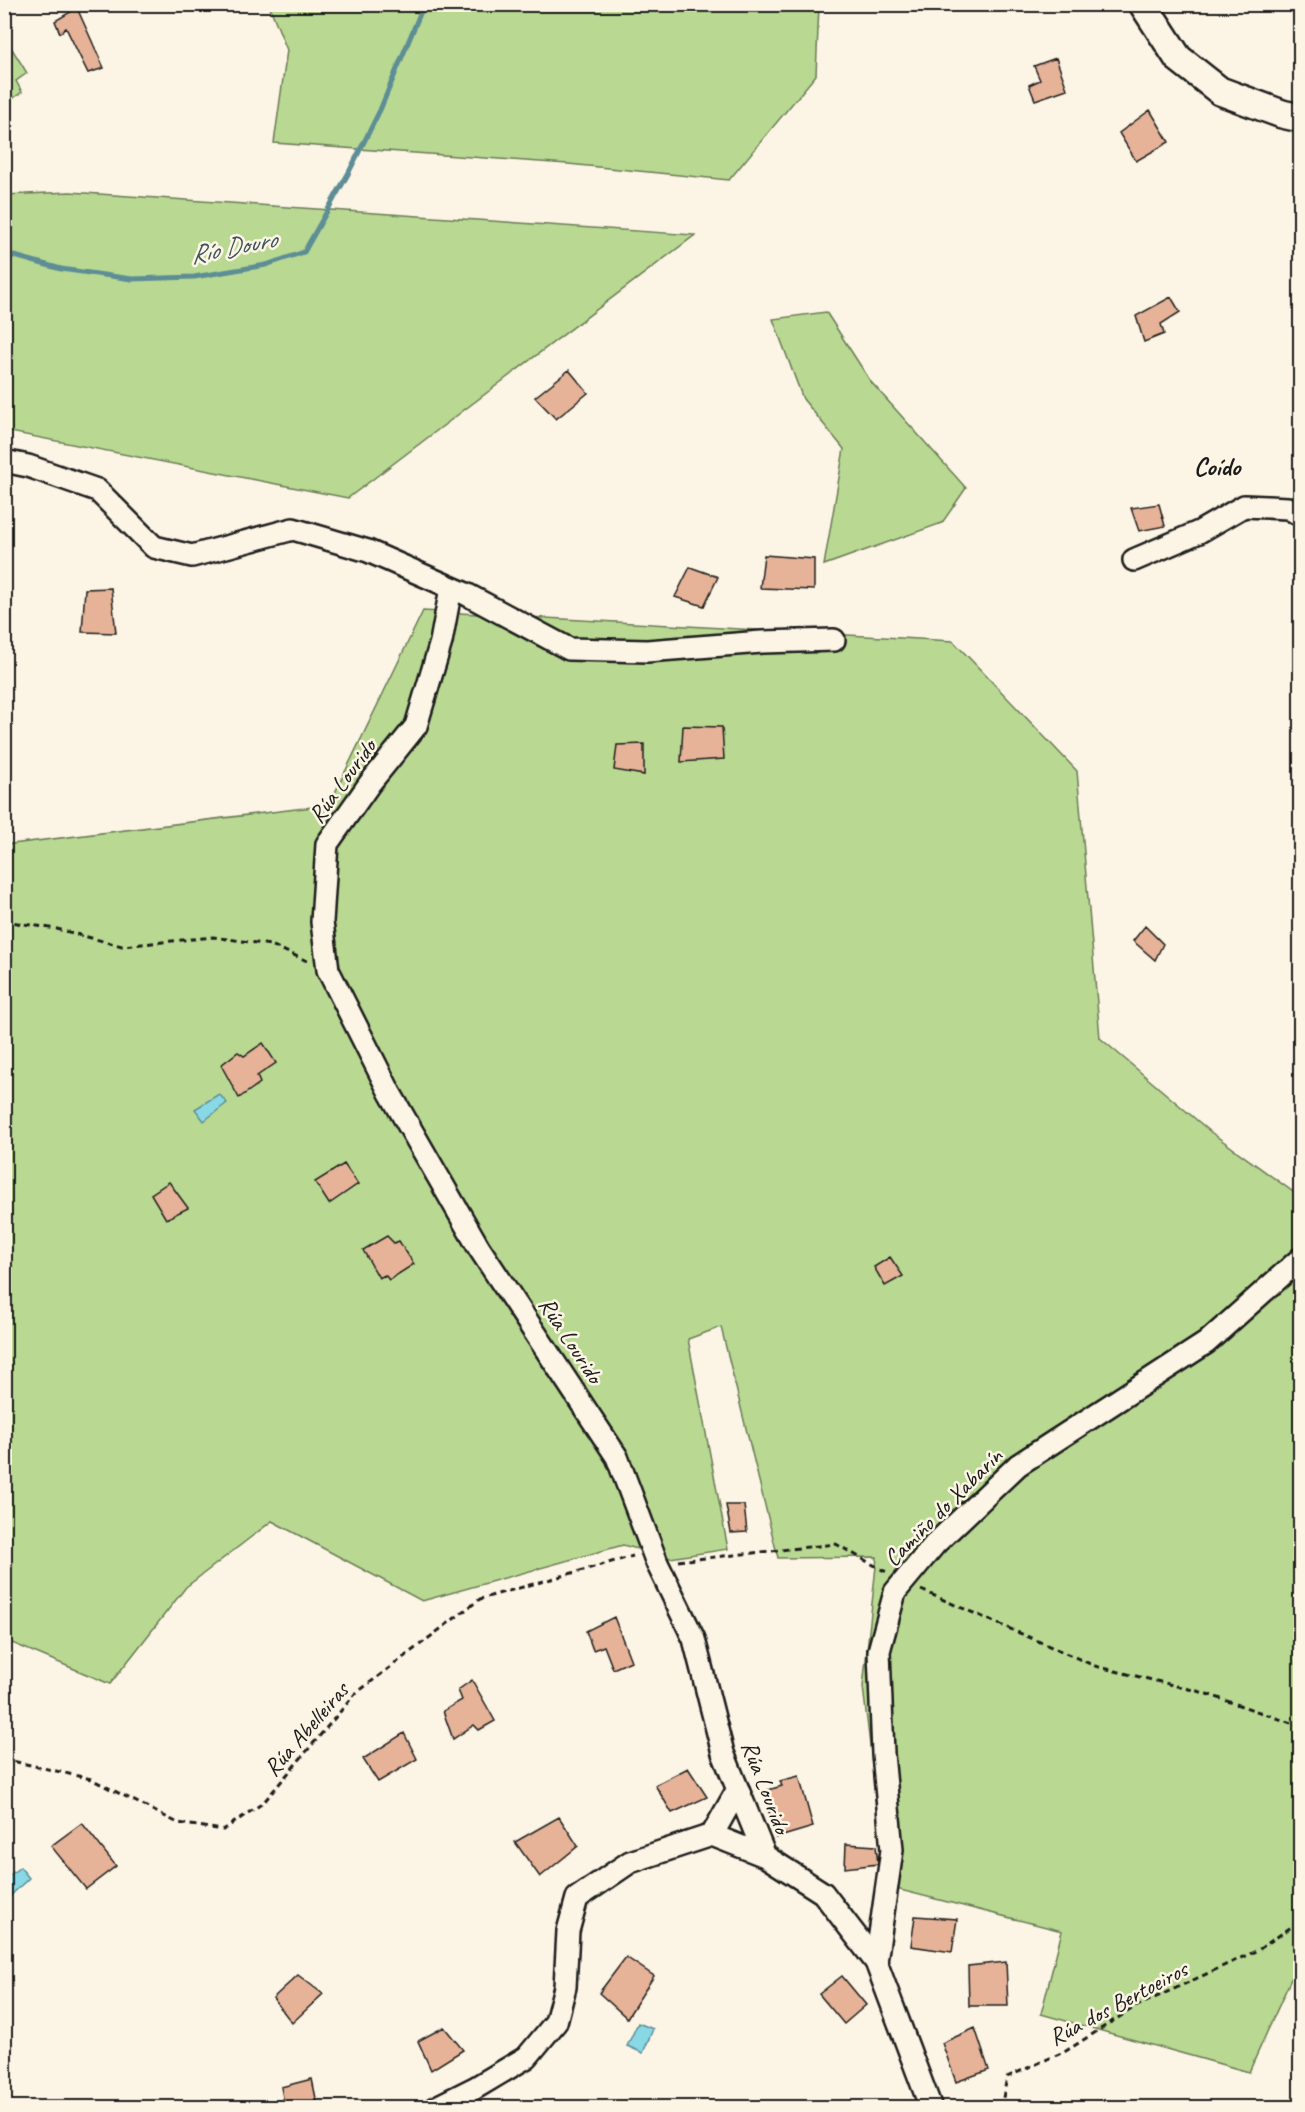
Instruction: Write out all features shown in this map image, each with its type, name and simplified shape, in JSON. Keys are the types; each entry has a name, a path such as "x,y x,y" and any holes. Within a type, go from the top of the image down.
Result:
{"street":[{"path":"1143,4 1178,58 1220,92 1300,118"},
{"path":"4,461 28,466 97,490 154,547 192,556 293,530 368,551 451,588 569,649 647,651 762,642 834,640"},
{"path":"1134,560 1199,532 1244,506 1288,508 1300,515"},
{"name":"Rúa Lourido","path":"451,588 441,642 416,726 370,783 327,844 322,922 328,970 390,1093 479,1248 617,1457 657,1563 694,1639 723,1753 765,1856 823,1893 876,1962 931,2108"},
{"name":"Camiño do Xabarín","path":"876,1962 892,1850 883,1754 879,1651 895,1592 935,1545 1018,1465 1206,1343 1300,1259"},
{"path":"712,1835 738,1789"},
{"path":"435,2108 475,2088 526,2056 556,2022 565,1987 568,1931 578,1898 630,1863 712,1835 765,1856"}],"path":[{"path":"4,921 57,929 122,946 213,937 271,945 328,970"},
{"name":"Rúa Abelleiras","path":"4,1759 91,1779 178,1823 223,1830 264,1803 355,1694 480,1599 635,1556 657,1563 836,1544 904,1581 1095,1666 1201,1692 1300,1726"},
{"name":"Rúa dos Bertoeiros","path":"1001,2108 1007,2077 1066,2051 1135,2007 1258,1950 1300,1921"}],"green space":[{"path":"269,5 819,5 816,75 729,180 568,164 274,143 287,50"},
{"path":"4,36 27,73 16,81 22,92 5,104"},
{"path":"70,192 695,235 348,498 5,431 5,195"},
{"path":"826,312 871,382 966,488 942,523 824,565 844,449 803,399 773,319"},
{"path":"423,611 953,641 1077,771 1100,1038 1212,1133 1300,1197 1300,1959 1249,2072 1041,2014 1062,1931 896,1889 877,1803 863,1687 877,1557 778,1558 721,1327 688,1339 728,1549 670,1558 623,1545 422,1601 272,1521 186,1587 110,1684 5,1640 4,845 329,805"}],"water":[{"path":"219,1094 227,1103 204,1121 195,1109"},
{"path":"20,1867 29,1878 7,1899 5,1879"},
{"path":"638,2023 653,2029 643,2053 627,2046"}],"building":[{"path":"77,8 104,68 88,73 66,28 60,33 55,21"},
{"path":"1056,58 1067,89 1035,100 1029,85 1040,80 1034,66"},
{"path":"1150,110 1169,142 1136,161 1119,133"},
{"path":"1171,297 1180,312 1161,324 1164,334 1144,342 1136,316"},
{"path":"569,370 588,393 556,419 535,397"},
{"path":"1159,504 1165,526 1139,531 1131,508"},
{"path":"764,555 814,559 814,590 760,588"},
{"path":"690,567 718,577 704,606 675,597"},
{"path":"111,588 116,633 82,632 85,589"},
{"path":"683,726 722,727 724,759 681,762"},
{"path":"644,744 644,775 614,770 617,745"},
{"path":"1145,926 1163,944 1155,960 1133,941"},
{"path":"263,1043 276,1063 257,1076 260,1083 239,1098 221,1065 238,1052 244,1056"},
{"path":"344,1164 358,1184 329,1204 315,1182"},
{"path":"169,1182 188,1208 166,1219 151,1194"},
{"path":"387,1236 394,1243 399,1241 414,1264 389,1280 385,1275 379,1278 363,1250"},
{"path":"890,1257 903,1276 885,1286 874,1267"},
{"path":"726,1505 744,1505 747,1532 731,1533"},
{"path":"614,1617 631,1661 613,1669 604,1646 593,1650 586,1631"},
{"path":"472,1680 495,1721 479,1730 474,1725 453,1739 443,1711 462,1700 458,1690"},
{"path":"404,1733 417,1759 378,1782 363,1759"},
{"path":"688,1768 707,1797 672,1813 655,1785"},
{"path":"799,1776 813,1827 776,1838 767,1804 772,1803 768,1790 782,1786 780,1781"},
{"path":"559,1817 578,1846 540,1877 515,1842"},
{"path":"82,1823 116,1866 86,1889 51,1846"},
{"path":"846,1844 876,1846 878,1864 845,1868"},
{"path":"915,1916 957,1919 952,1952 911,1946"},
{"path":"626,1957 654,1976 627,2018 599,1993"},
{"path":"1006,1962 1008,2006 969,2006 968,1966"},
{"path":"298,1975 323,1994 292,2023 273,1998"},
{"path":"842,1976 866,2005 844,2024 819,1994"},
{"path":"444,2027 463,2050 431,2070 418,2041"},
{"path":"975,2028 989,2070 956,2082 942,2043"},
{"path":"312,2079 318,2108 285,2108 281,2087"},
{"path":"249,2101 250,2108 224,2108 223,2106"}],"waterway":[{"name":"Río Douro","path":"4,253 61,269 132,279 194,277 266,265 304,252 348,174 380,110 424,4"}],"district":[{"name":"Coído","path":"1217,466"}]}
